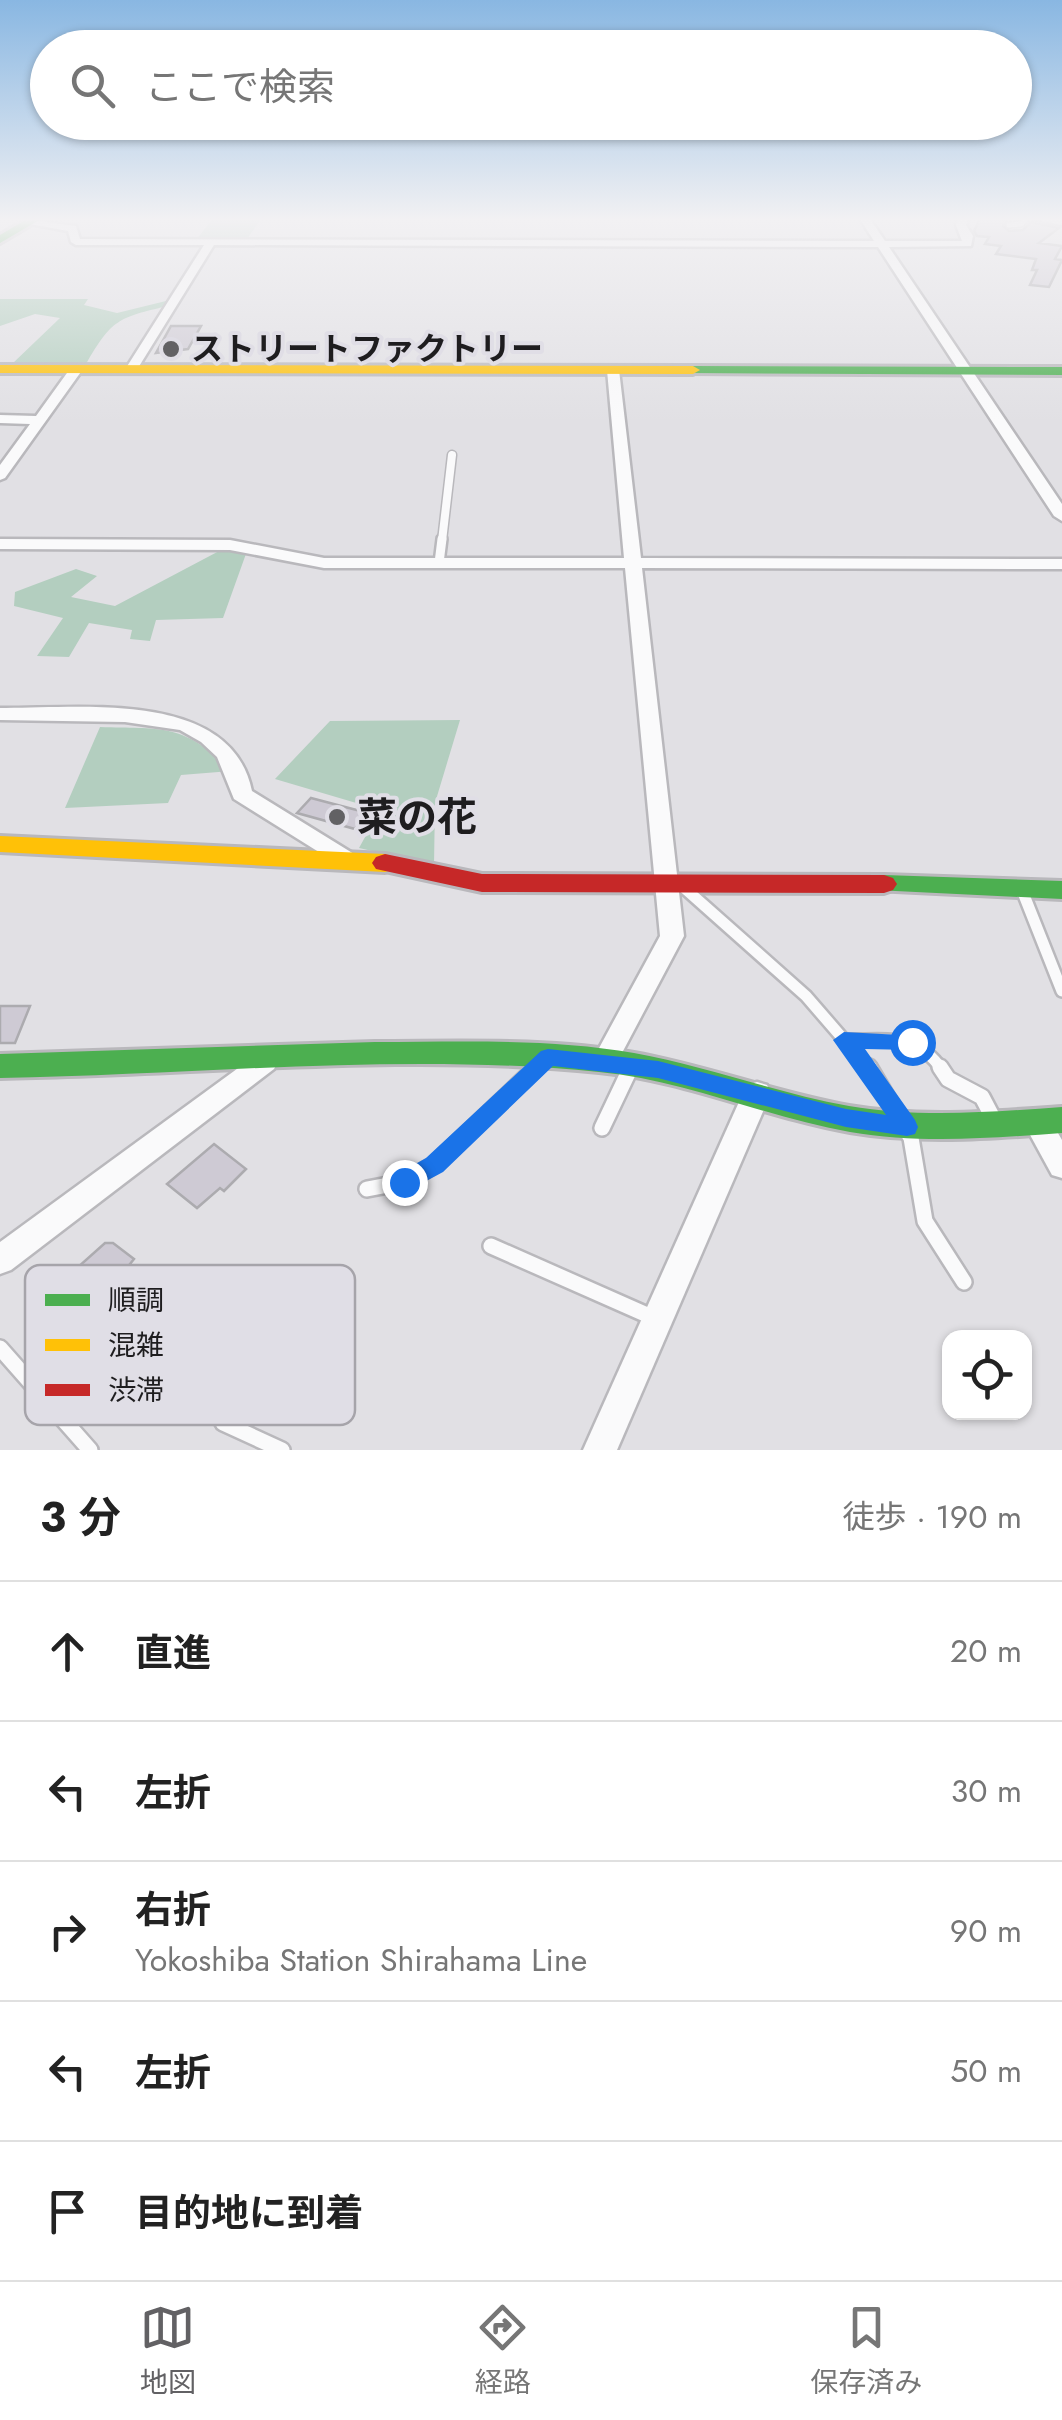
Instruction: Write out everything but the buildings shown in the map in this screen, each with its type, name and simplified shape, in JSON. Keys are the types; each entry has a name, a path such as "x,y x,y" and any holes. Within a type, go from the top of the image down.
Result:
{"street":[{"path":"132,368 183,287"},
{"path":"911,287 1062,516"},
{"path":"0,475 77,368"},
{"path":"0,369 1062,371"},
{"path":"605,1060 672,936 672,881 632,564 613,370"},
{"path":"1,419 40,420"},
{"path":"0,544 230,544 324,563 1062,564"},
{"path":"0,714 186,725 230,757 238,768 242,794 346,859"},
{"path":"0,844 346,859 389,863 482,883 672,881 1020,886 1062,890"},
{"path":"0,1066 548,1057 605,1060 846,1118 907,1127 1049,1120 1062,1166"},
{"path":"0,1260 265,1062"},
{"path":"600,1450 757,1094"}],"lane":[{"path":"439,564 452,455"},
{"path":"672,881 771,960 863,1061 907,1127 913,1142 922,1210 936,1243 964,1282"},
{"path":"1020,886 1062,991"},
{"path":"844,1040 912,1042 930,1052 948,1079 982,1097 997,1125"},
{"path":"367,1189 404,1182 434,1165 548,1057"},
{"path":"602,1128 632,1065"},
{"path":"491,1246 657,1320"},
{"path":"0,1348 25,1376"},
{"path":"68,1425 90,1450"},
{"path":"228,1425 282,1450"}],"green space":[{"path":"0,299 88,299 84,305 117,313 170,300 167,306 127,318 110,329 86,364 12,364 60,318 35,314 0,326"},
{"path":"221,550 247,551 223,618 156,620 150,641 130,639 132,630 89,623 69,657 37,656 63,618 14,606 15,592 76,569 97,576 71,597 115,606"},
{"path":"460,720 435,803 434,865 359,848 380,810 275,779 330,721"},
{"path":"100,727 172,732 200,744 231,771 181,775 168,803 65,808"}],"traffic: fast":[{"path":"693,370 1062,371"},
{"path":"884,884 1062,890"},
{"path":"0,1066 375,1054 525,1055 599,1060 663,1070 818,1112 876,1123 956,1126 1062,1120"}],"traffic: slow":[{"path":"0,369 693,370"},
{"path":"0,844 385,863"}],"traffic: jam":[{"path":"385,863 482,883 884,884"}],"place":[{"name":"ストリートファクトリー","path":"171,349"},
{"name":"菜の花","path":"337,817"}],"route":[{"path":"404,1182 434,1165 548,1057 605,1060 658,1069 846,1118 907,1127 863,1061 844,1040 912,1042"}]}
